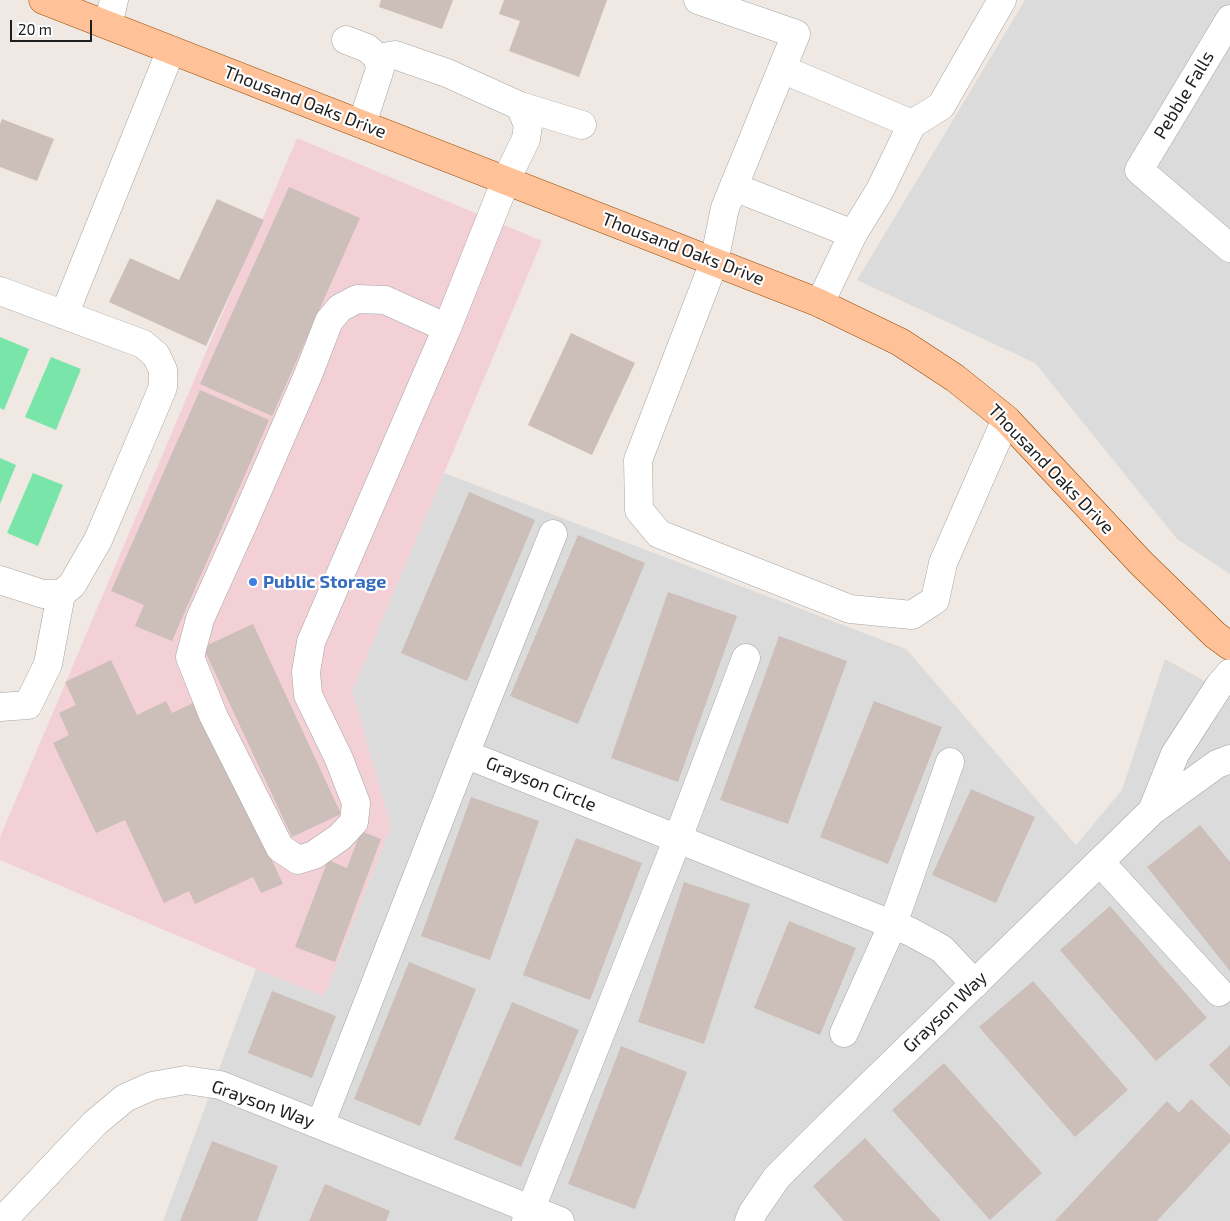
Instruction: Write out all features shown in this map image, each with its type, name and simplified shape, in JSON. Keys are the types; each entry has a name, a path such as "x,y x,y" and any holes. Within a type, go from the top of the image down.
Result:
{"main road":[{"name":"Thousand Oaks Drive","path":"48,1 111,13 171,50 820,303 900,342 955,378 1006,419 1141,564 1215,635 1230,646"}],"street":[{"path":"698,0 796,34 725,208 714,262 638,460 639,510 658,534 850,609 912,615 935,600 943,563 1006,419"},
{"path":"820,303 853,234 880,190 912,124 942,106 1002,0"},
{"name":"Pebble Falls","path":"1230,19 1139,170 1230,248"},
{"path":"346,40 367,48 378,58 380,69 362,124"},
{"path":"64,315 171,50"},
{"path":"378,58 394,55 448,73 520,106 582,125"},
{"path":"782,69 912,124"},
{"path":"447,328 385,300 357,299 340,308 329,321 308,375 200,619 190,657 213,715 280,848 298,860 314,855 340,837 354,822 356,803 339,759 308,695 306,672 311,642 447,328 506,180 526,138 528,125 520,106"},
{"path":"734,187 853,234"},
{"path":"0,291 143,344 156,355 163,370 163,387 98,540 72,585 61,594 43,594 0,580"},
{"path":"465,754 554,534"},
{"path":"0,707 28,705 48,664 61,594"},
{"path":"528,1215 678,838 746,658"},
{"name":"Grayson Way","path":"1152,811 1175,754 1219,686 1230,673"},
{"name":"Grayson Circle","path":"320,1125 465,754 911,932 942,949 974,984"},
{"name":"Grayson Way","path":"749,1221 752,1212 777,1177 1152,811 1217,764 1230,759"},
{"path":"844,1033 893,924 950,762"},
{"path":"1100,862 1219,992"},
{"name":"Grayson Way","path":"2,1221 95,1123 125,1098 152,1086 186,1080 220,1085 320,1125 528,1215 560,1221"}],"shaded area":[{"path":"1025,0 1230,0 1230,574 1177,539 1035,363 857,280"},
{"name":"Public Storage","path":"297,138 542,241 352,691 391,826 324,996 0,860 0,837"},
{"path":"444,473 906,649 1076,845 1122,790 1165,659 1230,695 1230,1221 163,1221 256,969 324,996 391,826 352,691"}],"green space":[{"path":"0,337 29,349 4,410 0,408"},
{"path":"51,357 81,369 56,430 25,417"},
{"path":"0,458 16,465 0,504"},
{"path":"33,473 63,485 38,546 7,533"}],"building":[{"path":"381,0 453,0 442,29 379,7"},
{"path":"504,0 607,0 579,77 509,51 520,21 499,14"},
{"path":"2,119 54,139 37,181 0,167 0,124"},
{"path":"289,187 360,218 272,416 200,384"},
{"path":"217,199 264,220 206,346 109,302 130,258 179,280"},
{"path":"571,333 635,363 592,455 528,425"},
{"path":"200,390 269,420 172,641 135,626 144,605 111,591"},
{"path":"469,492 535,520 467,681 401,653"},
{"path":"578,535 645,563 578,724 510,696"},
{"path":"668,592 737,616 678,782 611,758"},
{"path":"253,624 341,814 292,837 203,647"},
{"path":"779,636 847,661 788,824 720,800"},
{"path":"111,660 137,715 166,701 172,713 197,701 283,884 261,893 253,877 195,904 189,891 164,903 125,820 96,833 53,743 69,735 59,713 76,705 65,682"},
{"path":"874,701 942,727 888,864 820,837"},
{"path":"971,789 1035,817 996,903 932,875"},
{"path":"471,797 539,821 490,960 421,936"},
{"path":"1200,825 1230,862 1230,971 1147,867"},
{"path":"361,831 381,839 335,962 295,947 328,860 347,868"},
{"path":"576,838 642,863 590,1000 523,975"},
{"path":"684,882 750,904 704,1044 638,1022"},
{"path":"1110,906 1207,1018 1156,1061 1060,950"},
{"path":"789,921 856,948 820,1035 754,1008"},
{"path":"409,962 476,989 420,1126 354,1099"},
{"path":"1033,981 1128,1090 1075,1137 979,1027"},
{"path":"272,991 336,1016 312,1078 248,1053"},
{"path":"512,1002 579,1030 521,1167 454,1139"},
{"path":"1230,1045 1230,1087 1209,1065"},
{"path":"621,1046 687,1072 635,1209 568,1184"},
{"path":"944,1063 1042,1173 990,1220 892,1110"},
{"path":"1191,1099 1230,1135 1230,1142 1157,1221 1055,1221 1167,1101 1179,1113"},
{"path":"865,1138 941,1221 844,1221 813,1186"},
{"path":"212,1141 278,1166 257,1221 180,1221"},
{"path":"325,1184 390,1211 386,1221 309,1221"}],"place":[{"name":"Public Storage","path":"253,582"}]}
